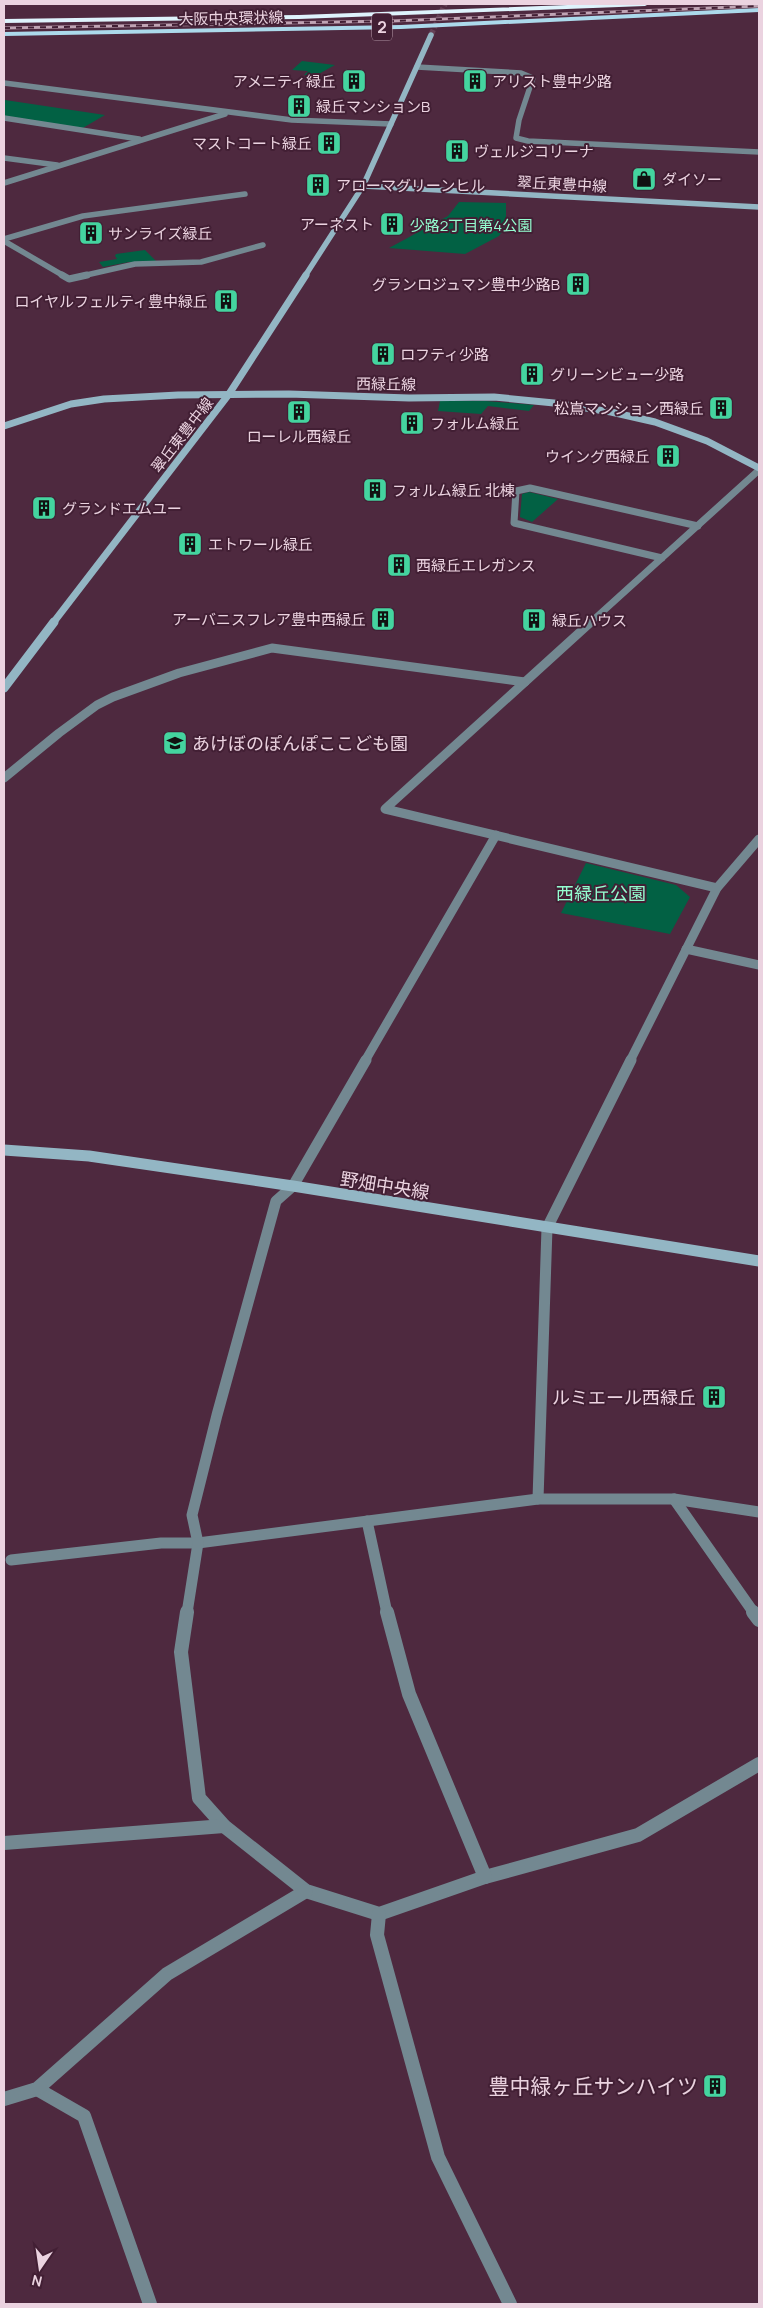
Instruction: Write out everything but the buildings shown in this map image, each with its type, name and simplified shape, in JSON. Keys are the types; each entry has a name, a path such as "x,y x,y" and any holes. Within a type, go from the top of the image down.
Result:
{"highway":[{"path":"4,21 337,16 645,4"}],"main road":[{"name":"大阪中央環状線","path":"4,34 246,31 471,24 759,10"},
{"path":"471,24 626,23 759,17"}],"street":[{"name":"翠丘東豊中線","path":"4,688 229,394 363,186 431,35"},
{"path":"418,67 521,73 533,78 519,120 516,138 528,141 759,152"},
{"path":"4,82 292,120 391,124"},
{"path":"4,182 228,113"},
{"path":"4,118 141,139"},
{"path":"4,158 60,165"},
{"name":"翠丘東豊中線","path":"363,186 759,207"},
{"path":"4,240 84,216 245,194"},
{"path":"4,240 69,279 135,264 202,262 263,245"},
{"name":"西緑丘線","path":"4,426 71,404 104,399 229,394 494,397 549,402 628,416 675,428 707,441 759,469"},
{"path":"717,888 385,809 759,469"},
{"path":"662,558 514,523 516,491 530,488 698,526"},
{"path":"4,778 58,733 96,705 179,673 272,648 525,682"},
{"path":"496,835 292,1186 276,1201 217,1415 192,1515 198,1543 181,1652 199,1798 224,1826 306,1891 379,1914 485,1877 638,1835 759,1764"},
{"path":"538,1499 547,1228 717,888 759,839"},
{"path":"686,949 759,965"},
{"name":"野畑中央線","path":"4,1150 89,1156 292,1186 759,1261"},
{"path":"10,1560 161,1543 198,1543 538,1499 674,1499 759,1512"},
{"path":"674,1499 759,1620"},
{"path":"367,1521 384,1601 409,1694 485,1877"},
{"path":"4,1843 224,1826"},
{"path":"4,2099 37,2088 167,1974 306,1891"},
{"path":"379,1914 377,1934 438,2157 510,2304"},
{"path":"37,2088 84,2116 150,2304"}],"green space":[{"path":"302,61 335,65 315,76 304,75 308,71 292,70"},
{"path":"4,100 105,115 81,129 4,116"},
{"name":"少路2丁目第4公園","path":"459,202 506,203 506,226 499,236 465,254 389,248 448,216"},
{"path":"145,250 157,262 129,262 103,267 99,262 117,259 116,254"},
{"path":"440,401 486,401 534,405 529,411 488,406 481,414 438,411"},
{"path":"529,492 558,499 532,522 520,517 522,494"},
{"name":"西緑丘公園","path":"586,863 676,885 690,897 670,934 561,913"}],"tunnel":[{"path":"431,35 445,4"}],"railway":[{"path":"4,28 392,21 759,6"}],"place":[{"name":"アメニティ緑丘","path":"354,81"},
{"name":"アリスト豊中少路","path":"475,81"},
{"name":"緑丘マンションB","path":"299,106"},
{"name":"マストコート緑丘","path":"329,143"},
{"name":"ヴェルジコリーナ","path":"457,151"},
{"name":"ダイソー","path":"644,179"},
{"name":"アローマグリーンヒル","path":"318,185"},
{"name":"アーネスト","path":"392,224"},
{"name":"サンライズ緑丘","path":"91,233"},
{"name":"グランロジュマン豊中少路B","path":"578,284"},
{"name":"ロイヤルフェルティ豊中緑丘","path":"226,301"},
{"name":"ロフティ少路","path":"383,354"},
{"name":"グリーンビュー少路","path":"532,374"},
{"name":"松嶌マンション西緑丘","path":"721,408"},
{"name":"ローレル西緑丘","path":"299,412"},
{"name":"フォルム緑丘","path":"412,423"},
{"name":"ウイング西緑丘","path":"668,456"},
{"name":"フォルム緑丘 北棟","path":"375,490"},
{"name":"グランドエムユー","path":"44,508"},
{"name":"エトワール緑丘","path":"190,544"},
{"name":"西緑丘エレガンス","path":"399,565"},
{"name":"アーバニスフレア豊中西緑丘","path":"383,619"},
{"name":"緑丘ハウス","path":"534,620"},
{"name":"あけぼのぽんぽここども園","path":"175,743"},
{"name":"ルミエール西緑丘","path":"714,1397"},
{"name":"豊中緑ヶ丘サンハイツ","path":"715,2086"}]}
